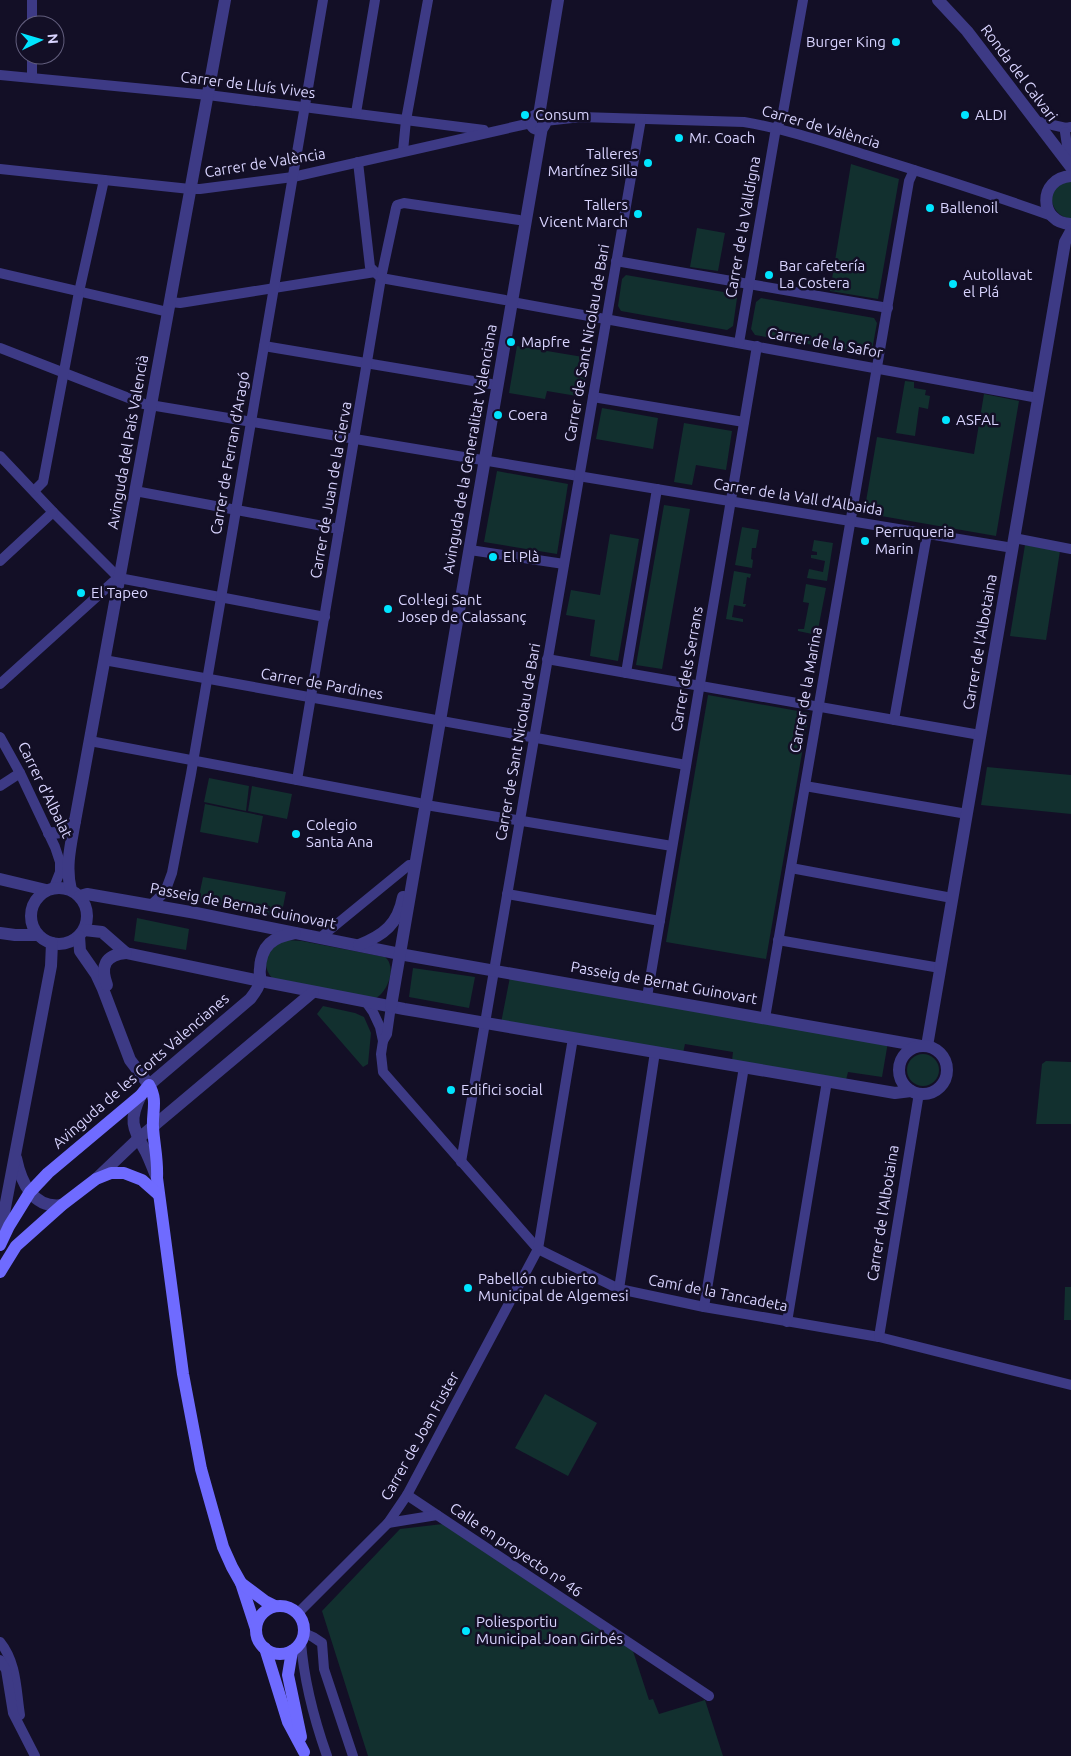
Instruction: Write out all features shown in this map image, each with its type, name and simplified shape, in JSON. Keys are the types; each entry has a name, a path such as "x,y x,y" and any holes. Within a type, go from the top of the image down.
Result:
{"main road":[{"name":"Avinguda de les Corts Valencianes","path":"0,1245 9,1226 30,1192 48,1173 141,1095 149,1085"},
{"path":"149,1085 154,1098 153,1126 158,1162 157,1178 183,1374 201,1469 223,1547 241,1583 257,1636 265,1648 288,1722 304,1754"},
{"path":"0,1272 16,1246 62,1205 96,1179 110,1173 124,1173 135,1176 149,1185 159,1195"},
{"path":"241,1583 265,1601 276,1606"},
{"path":"256,1629 262,1614 276,1606 291,1608 298,1613 304,1626 288,1675 304,1754"},
{"path":"265,1648 278,1653 299,1642"}],"street":[{"path":"32,0 32,15"},
{"name":"Avinguda del País Valencià","path":"76,893 68,878 74,821 225,0"},
{"name":"Carrer de Ferran d'Aragó","path":"152,905 164,892 172,873 323,0"},
{"path":"356,113 375,0"},
{"path":"403,151 406,120 428,0"},
{"name":"Avinguda de la Generalitat Valenciana","path":"400,954 423,804 558,0"},
{"name":"Carrer de la Valldigna","path":"739,343 776,128 782,118 803,0"},
{"name":"Ronda del Calvari","path":"938,0 967,31 1053,145 1070,159"},
{"path":"32,65 32,77"},
{"name":"Carrer de Lluís Vives","path":"0,75 208,95 492,131"},
{"name":"Carrer de València","path":"0,169 190,189 293,177 492,131 580,117 744,122 776,128 914,170 1023,206 1061,221"},
{"name":"Carrer de Sant Nicolau de Bari","path":"461,1162 640,119"},
{"path":"1035,121 1067,131 1070,159"},
{"name":"Avinguda de la Generalitat Valenciana","path":"437,721 470,550 491,384 508,301 519,220 538,123"},
{"path":"1053,145 1058,162 1058,179"},
{"path":"358,162 370,268 378,275"},
{"name":"Carrer de la Marina","path":"765,1018 909,181 914,170"},
{"path":"1023,206 1036,204 1046,197 1049,188 1058,179 1071,176"},
{"path":"34,491 43,482 79,292 104,180"},
{"name":"Carrer de l'Albotaina","path":"924,1046 940,968 1038,398 1068,237 1061,221 1046,205 1046,197"},
{"name":"Carrer de Juan de la Cierva","path":"297,780 367,364 378,275 397,205 404,203 519,220"},
{"path":"616,261 888,308"},
{"name":"Carrer de la Safor","path":"0,273 70,288 79,292 169,307 180,303 378,275 508,301 1038,398"},
{"path":"264,346 491,384"},
{"name":"Carrer dels Serrans","path":"647,997 758,346"},
{"name":"Carrer de la Vall d'Albaida","path":"0,348 151,405 927,534 1071,549"},
{"path":"592,397 744,422"},
{"path":"0,456 119,578 324,617"},
{"path":"626,673 657,489"},
{"path":"135,491 339,529"},
{"path":"0,561 53,512"},
{"path":"894,720 927,534"},
{"path":"470,550 564,564"},
{"path":"0,684 119,578"},
{"path":"548,659 980,735"},
{"name":"Carrer de Pardines","path":"104,660 686,765"},
{"name":"Carrer d'Albalat","path":"0,737 49,833 60,862 60,872 50,889"},
{"path":"90,741 423,804 672,846"},
{"path":"0,786 20,773"},
{"path":"805,786 967,814"},
{"name":"Avinguda de la Generalitat Valenciana","path":"358,945 377,937 395,921 401,908 423,804"},
{"path":"49,833 68,829 74,821"},
{"path":"321,937 409,864"},
{"path":"791,868 952,898"},
{"path":"0,879 50,889 66,888 76,893 85,903 88,921 82,933 80,951 96,974 103,989 130,1060 149,1085"},
{"path":"50,889 39,895 31,911 33,928 38,935 52,943 62,944 71,942 82,933 92,930 102,932 126,952"},
{"name":"Passeig de Bernat Guinovart","path":"76,893 152,905 400,954 924,1046"},
{"path":"507,894 660,921"},
{"path":"0,933 38,935"},
{"name":"Avinguda de les Corts Valencianes","path":"149,1085 257,990 260,981 260,960 267,946 274,939 300,933"},
{"path":"778,940 940,968"},
{"path":"0,1234 51,966 52,943"},
{"path":"122,1038 117,1010 104,975 104,968 109,958 126,952 366,1002 894,1093 929,1093 939,1088 946,1074 944,1058 937,1050 924,1046 907,1052 900,1065 901,1080 915,1092"},
{"path":"391,1006 400,954"},
{"path":"96,1179 153,1126 313,992"},
{"name":"Camí de la Tancadeta","path":"366,1002 380,1027 383,1041 381,1054 383,1072 538,1250 619,1289 704,1307 879,1337 1071,1385"},
{"name":"Camí de la Tancadeta","path":"383,1041 387,1034 391,1006"},
{"name":"Carrer de Joan Fuster","path":"298,1613 388,1523 407,1495 538,1250 574,1038"},
{"path":"619,1289 655,1052"},
{"path":"704,1307 744,1067"},
{"path":"787,1322 827,1081"},
{"name":"Carrer de l'Albotaina","path":"879,1337 915,1092"},
{"path":"141,1095 135,1106 132,1120 138,1139 157,1178"},
{"path":"16,1153 19,1171 30,1192 41,1202 48,1205 62,1205"},
{"name":"Calle en proyecto nº 46","path":"407,1495 709,1696"},
{"path":"388,1523 437,1515"},
{"path":"327,1756 312,1712 299,1642 313,1637 322,1644 324,1669 353,1756"},
{"path":"0,1642 13,1666 22,1731"},
{"path":"0,1660 6,1670 13,1713 35,1756"}],"green space":[{"path":"851,164 899,179 878,299 830,291"},
{"path":"1071,181 1071,219 1060,215 1056,211 1053,206 1052,195 1059,185"},
{"path":"697,228 725,233 718,271 690,267"},
{"path":"626,275 735,294 737,298 733,326 727,330 621,311 618,306 622,279"},
{"path":"761,298 874,318 877,323 872,350 866,354 755,335 751,329 756,302"},
{"path":"517,346 589,358 583,397 547,391 545,399 509,393"},
{"path":"905,381 914,382 914,388 926,390 925,395 930,396 928,409 919,407 915,436 896,433"},
{"path":"984,394 1019,401 996,536 864,513 877,437 974,454"},
{"path":"602,408 658,418 653,449 596,439"},
{"path":"684,423 732,431 726,470 696,465 692,485 674,482"},
{"path":"497,471 568,484 557,554 484,542"},
{"path":"664,505 690,509 662,669 636,665"},
{"path":"742,527 759,530 756,548 752,548 752,568 735,565"},
{"path":"610,534 639,539 618,661 590,656 595,620 566,615 571,590 600,595"},
{"path":"814,540 833,543 827,581 807,578 809,569 823,572 825,561 811,558 811,555 817,555 817,552 812,551"},
{"path":"1025,545 1060,551 1046,640 1010,636"},
{"path":"734,571 751,574 750,578 747,577 743,604 746,604 745,607 734,605 732,617 743,619 743,622 726,619"},
{"path":"806,584 826,588 817,635 798,631 798,629 804,629 809,603 803,602"},
{"path":"708,695 809,713 766,959 666,942"},
{"path":"987,767 1071,775 1071,814 981,805"},
{"path":"209,778 249,786 246,811 204,802"},
{"path":"252,786 292,794 287,819 248,811"},
{"path":"205,804 263,816 258,843 200,832"},
{"path":"203,877 286,892 281,917 198,901"},
{"path":"137,918 189,929 186,950 134,941"},
{"path":"287,940 302,941 385,957 389,961 390,979 384,990 376,998 274,980 267,968 267,957 270,951"},
{"path":"413,968 475,977 469,1008 409,997"},
{"path":"510,977 888,1042 882,1077 848,1072 846,1080 732,1061 733,1052 685,1044 683,1053 501,1023"},
{"path":"323,1006 355,1013 364,1017 371,1033 368,1064 363,1067 317,1014"},
{"path":"923,1054 935,1058 939,1070 935,1082 923,1086 911,1082 907,1070 911,1058"},
{"path":"1046,1061 1071,1062 1071,1124 1036,1124 1042,1064"},
{"path":"1065,1287 1071,1287 1071,1320 1064,1320"},
{"path":"545,1394 597,1423 568,1476 515,1448"},
{"name":"Poliesportiu Municipal Joan Girbés","path":"443,1524 633,1651 649,1700 653,1699 659,1714 705,1700 723,1756 368,1756 322,1611 400,1529"}],"place":[{"name":"Burger King","path":"896,42"},
{"name":"Consum","path":"525,115"},
{"name":"ALDI","path":"965,115"},
{"name":"Mr. Coach","path":"679,138"},
{"name":"Talleres Martínez Silla","path":"648,163"},
{"name":"Ballenoil","path":"930,208"},
{"name":"Tallers Vicent March","path":"638,214"},
{"name":"Bar cafetería La Costera","path":"769,275"},
{"name":"Autollavat el Plá","path":"953,284"},
{"name":"Mapfre","path":"511,342"},
{"name":"Coera","path":"498,415"},
{"name":"ASFAL","path":"946,420"},
{"name":"Perruqueria Marin","path":"865,541"},
{"name":"El Plà","path":"493,557"},
{"name":"El Tapeo","path":"81,593"},
{"name":"Col·legi Sant Josep de Calassanç","path":"388,609"},
{"name":"Colegio Santa Ana","path":"296,834"},
{"name":"Edifici social","path":"451,1090"},
{"name":"Pabellón cubierto Municipal de Algemesi","path":"468,1288"},
{"name":"Poliesportiu Municipal Joan Girbés","path":"466,1631"}]}
